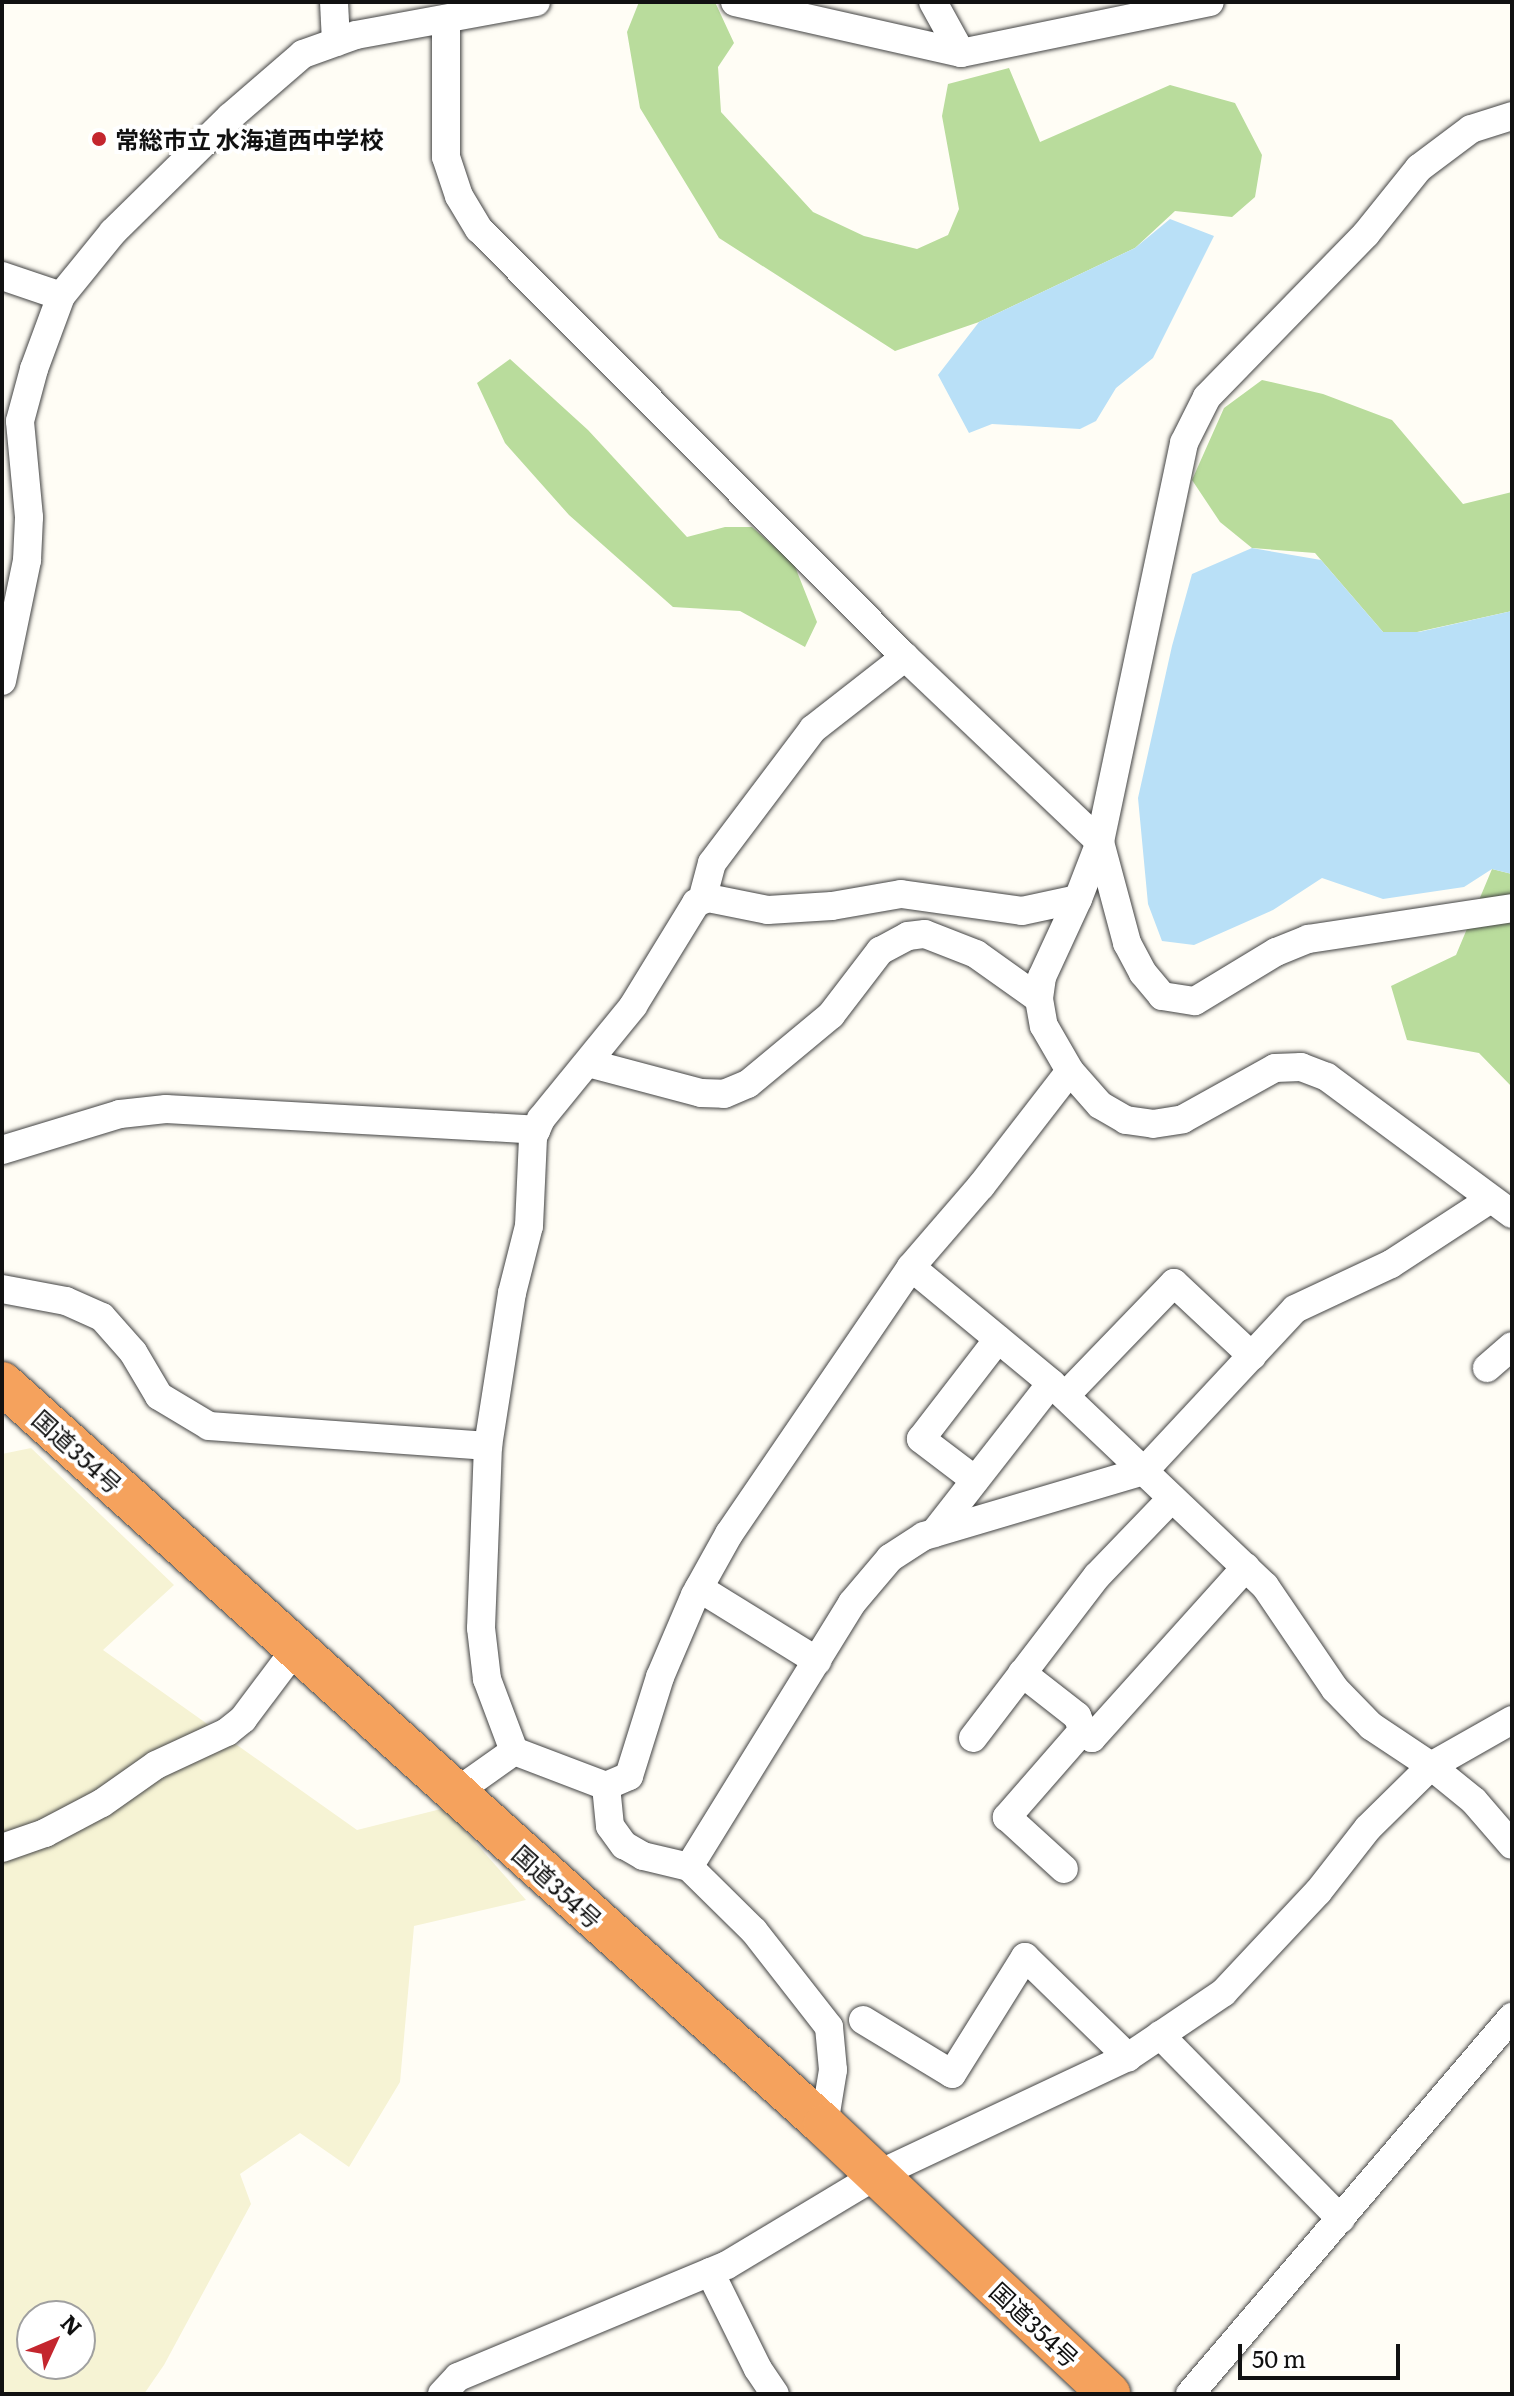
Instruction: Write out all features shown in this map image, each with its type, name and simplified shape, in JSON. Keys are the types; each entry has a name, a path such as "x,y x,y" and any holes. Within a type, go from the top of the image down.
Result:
{"highway":[{"name":"国道354号","path":"2,1383 824,2125 1109,2394"}],"street":[{"path":"334,2 336,42"},
{"path":"2,681 27,560 29,517 20,421 34,369 61,296 113,232 230,117 303,54 434,14 536,2"},
{"path":"735,2 961,53 1210,2"},
{"path":"933,2 961,53"},
{"path":"434,14 446,157 459,196 479,229 905,657 1100,842 1127,943 1143,973 1162,996 1195,1001 1276,952 1308,939 1512,908"},
{"path":"689,1867 852,1603 890,1558 934,1533 1144,1471 1295,1309 1391,1264 1500,1207 1327,1077 1301,1067 1275,1068 1183,1119 1153,1124 1126,1120 1100,1105 1070,1071 1044,1026 1039,999 1042,977 1100,842 1184,443 1207,397 1366,234 1419,168 1471,129 1512,116"},
{"path":"2,276 61,296"},
{"path":"702,900 712,863 813,729 905,657"},
{"path":"1070,1071 981,1186 911,1267 789,1442 699,1588 660,1677 629,1776 606,1786 514,1751 487,1679 481,1628 488,1446 512,1293 529,1226 533,1137 541,1119 633,1006 696,903 702,900 768,910 832,906 901,894 1022,911 1078,899"},
{"path":"588,1063 701,1093 724,1094 748,1084 831,1015 880,951 908,936 925,934 976,954 1039,999"},
{"path":"2,1150 120,1114 166,1109 536,1130"},
{"path":"911,1267 1058,1390 1246,1567 1265,1586 1335,1689 1371,1726 1431,1766 1474,1801 1512,1845"},
{"path":"934,1533 975,1480 1058,1390 1174,1283 1252,1356"},
{"path":"2,1289 66,1301 102,1317 133,1352 159,1396 209,1426 488,1446"},
{"path":"975,1480 921,1439 998,1339"},
{"path":"1487,1368 1512,1346"},
{"path":"973,1738 1097,1576 1172,1498"},
{"path":"1022,1673 1077,1716 1083,1730 1092,1738 1246,1567"},
{"path":"699,1588 817,1661"},
{"path":"2,1848 45,1833 102,1803 156,1765 227,1732 243,1719 297,1647"},
{"path":"451,2391 458,2377 710,2272 877,2175 1128,2057 1223,1993 1318,1892 1368,1828 1431,1766 1512,1720"},
{"path":"1064,1869 1007,1817 1083,1730"},
{"path":"455,1793 514,1751"},
{"path":"606,1786 610,1826 624,1845 643,1856 689,1867 754,1931 829,2027 833,2070 824,2125"},
{"path":"863,2020 952,2074 1025,1957 1128,2057"},
{"path":"1190,2394 1512,2017"},
{"path":"1160,2035 1341,2219"},
{"path":"710,2272 758,2369 775,2394"}],"shaded area":[{"path":"31,1448 174,1585 103,1650 357,1830 445,1808 526,1900 414,1926 400,2082 349,2167 300,2133 240,2174 251,2204 164,2365 144,2394 2,2394 2,1454"}],"green space":[{"path":"639,2 715,2 734,43 718,67 721,112 813,212 864,236 917,249 948,235 959,209 942,116 948,84 1009,68 1040,142 1170,85 1235,103 1262,155 1255,197 1232,217 1175,211 1135,248 979,322 895,351 719,238 640,108 627,32"},
{"path":"510,359 588,430 687,537 725,527 752,527 794,564 817,622 805,647 740,611 673,607 569,515 505,443 477,383"},
{"path":"1262,380 1323,394 1392,420 1463,504 1512,492 1512,611 1408,634 1383,632 1315,553 1252,548 1220,522 1192,480 1224,408"},
{"path":"1492,869 1512,874 1512,1087 1479,1053 1407,1040 1391,986 1456,955"}],"water":[{"path":"1170,219 1214,236 1153,358 1116,388 1096,421 1080,429 992,424 969,433 938,375 979,322 1135,248"},
{"path":"1252,548 1321,560 1383,632 1419,632 1512,611 1512,874 1492,869 1464,887 1383,899 1322,878 1273,910 1194,945 1162,941 1148,904 1138,798 1172,646 1192,574"}],"place":[{"name":"常総市立 水海道西中学校","path":"99,139"}]}
